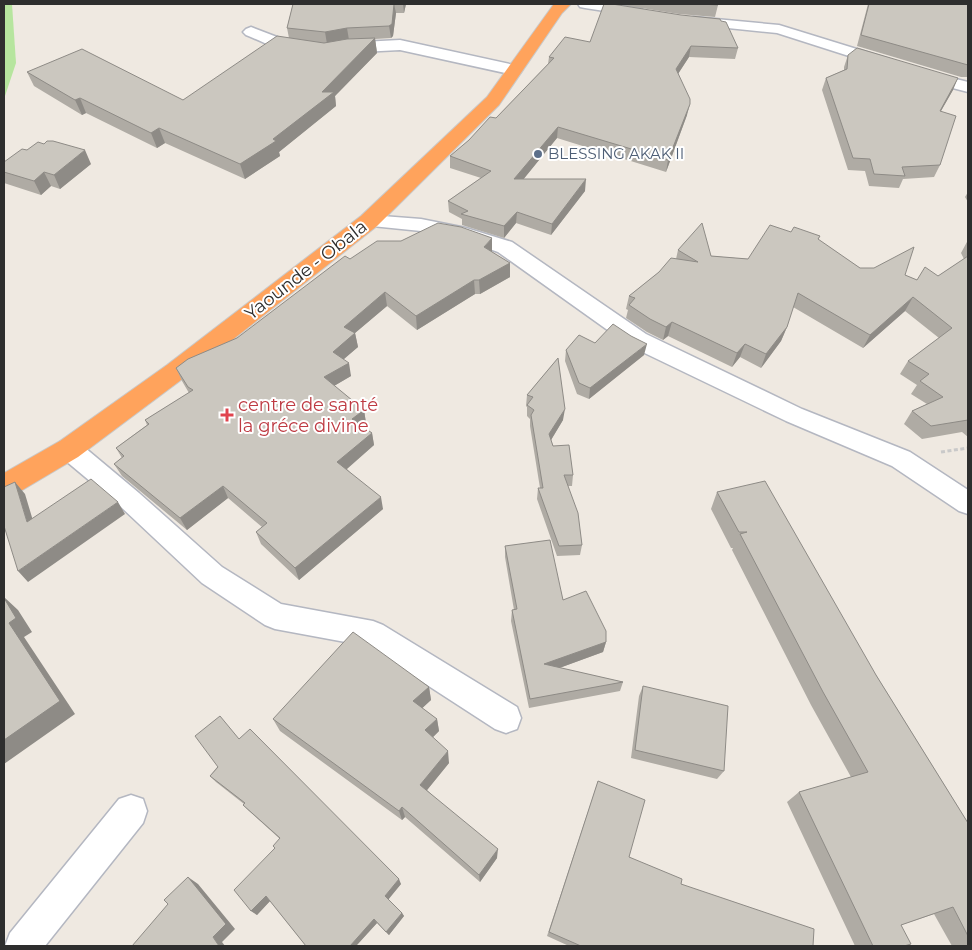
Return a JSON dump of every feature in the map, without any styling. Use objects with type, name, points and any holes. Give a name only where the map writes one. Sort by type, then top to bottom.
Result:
[{"type":"highway","name":"Yaounde - Obala","points":[[4,487],[69,449],[184,365],[369,221],[493,101],[556,10],[563,4]]},
{"type":"street","points":[[585,4],[651,15]]},
{"type":"street","points":[[679,20],[779,29],[895,66]]},
{"type":"street","points":[[251,32],[287,46],[323,50],[400,45],[514,70]]},
{"type":"street","points":[[914,72],[968,87]]},
{"type":"street","points":[[369,221],[421,225],[466,234],[505,247],[638,340],[794,415],[901,459],[968,503]]},
{"type":"street","points":[[69,449],[130,500],[212,575],[275,616],[373,634],[506,718]]},
{"type":"street","points":[[23,946],[131,811]]},
{"type":"green space","points":[[4,4],[12,4],[16,63],[4,99]]},
{"type":"building","points":[[293,4],[394,4],[392,24],[389,26],[347,28],[325,32],[287,28]]},
{"type":"building","points":[[604,4],[720,19],[726,22],[738,48],[691,46],[676,69],[690,99],[690,104],[668,160],[558,127],[514,179],[586,179],[552,224],[517,212],[504,226],[461,214],[468,211],[448,201],[491,171],[450,156],[469,140],[490,117],[496,118],[554,58],[549,57],[565,37],[590,42]]},
{"type":"building","points":[[869,4],[968,4],[968,65],[861,35]]},
{"type":"building","points":[[277,36],[324,43],[347,39],[375,38],[322,92],[334,92],[273,139],[276,141],[240,164],[159,128],[151,133],[80,98],[75,100],[27,72],[82,49],[183,100]]},
{"type":"building","points":[[857,48],[958,78],[940,111],[956,116],[940,165],[902,167],[905,176],[874,174],[870,159],[853,158],[826,78],[847,69],[848,55]]},
{"type":"building","points":[[47,141],[85,150],[54,175],[44,172],[34,181],[4,172],[4,162],[22,149],[27,150],[38,142],[44,144]]},
{"type":"building","points":[[438,223],[461,227],[492,238],[484,247],[510,263],[479,280],[474,280],[416,316],[385,292],[344,327],[355,333],[333,352],[349,363],[324,377],[364,410],[352,419],[372,433],[337,462],[381,497],[295,568],[256,532],[267,523],[223,486],[180,518],[114,464],[124,456],[116,448],[149,424],[145,420],[193,390],[188,387],[176,368],[188,359],[237,338],[345,256],[350,259],[377,241],[401,241]]},
{"type":"building","points":[[702,223],[711,256],[748,259],[770,225],[791,232],[794,227],[820,236],[818,239],[860,268],[874,268],[914,247],[905,275],[917,280],[925,267],[938,276],[968,256],[968,420],[931,426],[912,411],[943,397],[920,381],[929,374],[908,361],[952,328],[913,297],[870,335],[798,293],[787,327],[766,354],[745,344],[737,353],[672,322],[666,327],[629,305],[635,298],[629,296],[659,272],[671,258],[698,262],[678,250]]},
{"type":"building","points":[[613,324],[647,344],[590,388],[579,383],[566,350],[579,335],[595,343]]},
{"type":"building","points":[[558,358],[565,409],[549,434],[553,446],[569,445],[573,475],[564,475],[578,513],[582,545],[559,546],[538,488],[543,488],[531,415],[534,410],[527,405],[533,397],[527,395]]},
{"type":"building","points":[[91,479],[118,502],[18,571],[4,526],[4,487],[15,482],[27,522]]},
{"type":"building","points":[[765,481],[876,675],[968,823],[968,936],[953,907],[901,925],[911,944],[904,946],[873,946],[799,792],[868,772],[823,692],[740,534],[747,532],[739,532],[717,492]]},
{"type":"building","points":[[550,540],[563,600],[586,591],[606,631],[606,642],[544,664],[623,682],[530,699],[512,610],[517,609],[505,546]]},
{"type":"building","points":[[4,598],[16,618],[9,623],[60,701],[4,740]]},
{"type":"building","points":[[353,632],[429,687],[413,701],[437,719],[425,730],[448,751],[420,785],[498,849],[479,875],[402,807],[399,811],[273,719]]},
{"type":"building","points":[[643,686],[728,706],[724,771],[635,750]]},
{"type":"building","points":[[220,716],[239,739],[250,729],[399,879],[385,896],[402,913],[386,932],[374,919],[350,946],[306,946],[266,896],[251,911],[234,890],[275,848],[273,846],[280,838],[243,805],[245,803],[210,776],[218,767],[195,736]]},
{"type":"building","points":[[598,781],[645,800],[629,857],[682,879],[681,884],[814,929],[813,946],[581,946],[549,932]]},
{"type":"building","points":[[188,877],[226,924],[213,937],[219,946],[132,946],[168,904],[164,900]]},
{"type":"place","name":"BLESSING AKAK II","points":[[538,154]]},
{"type":"place","name":"centre de santé la gréce divine","points":[[227,415]]}]
